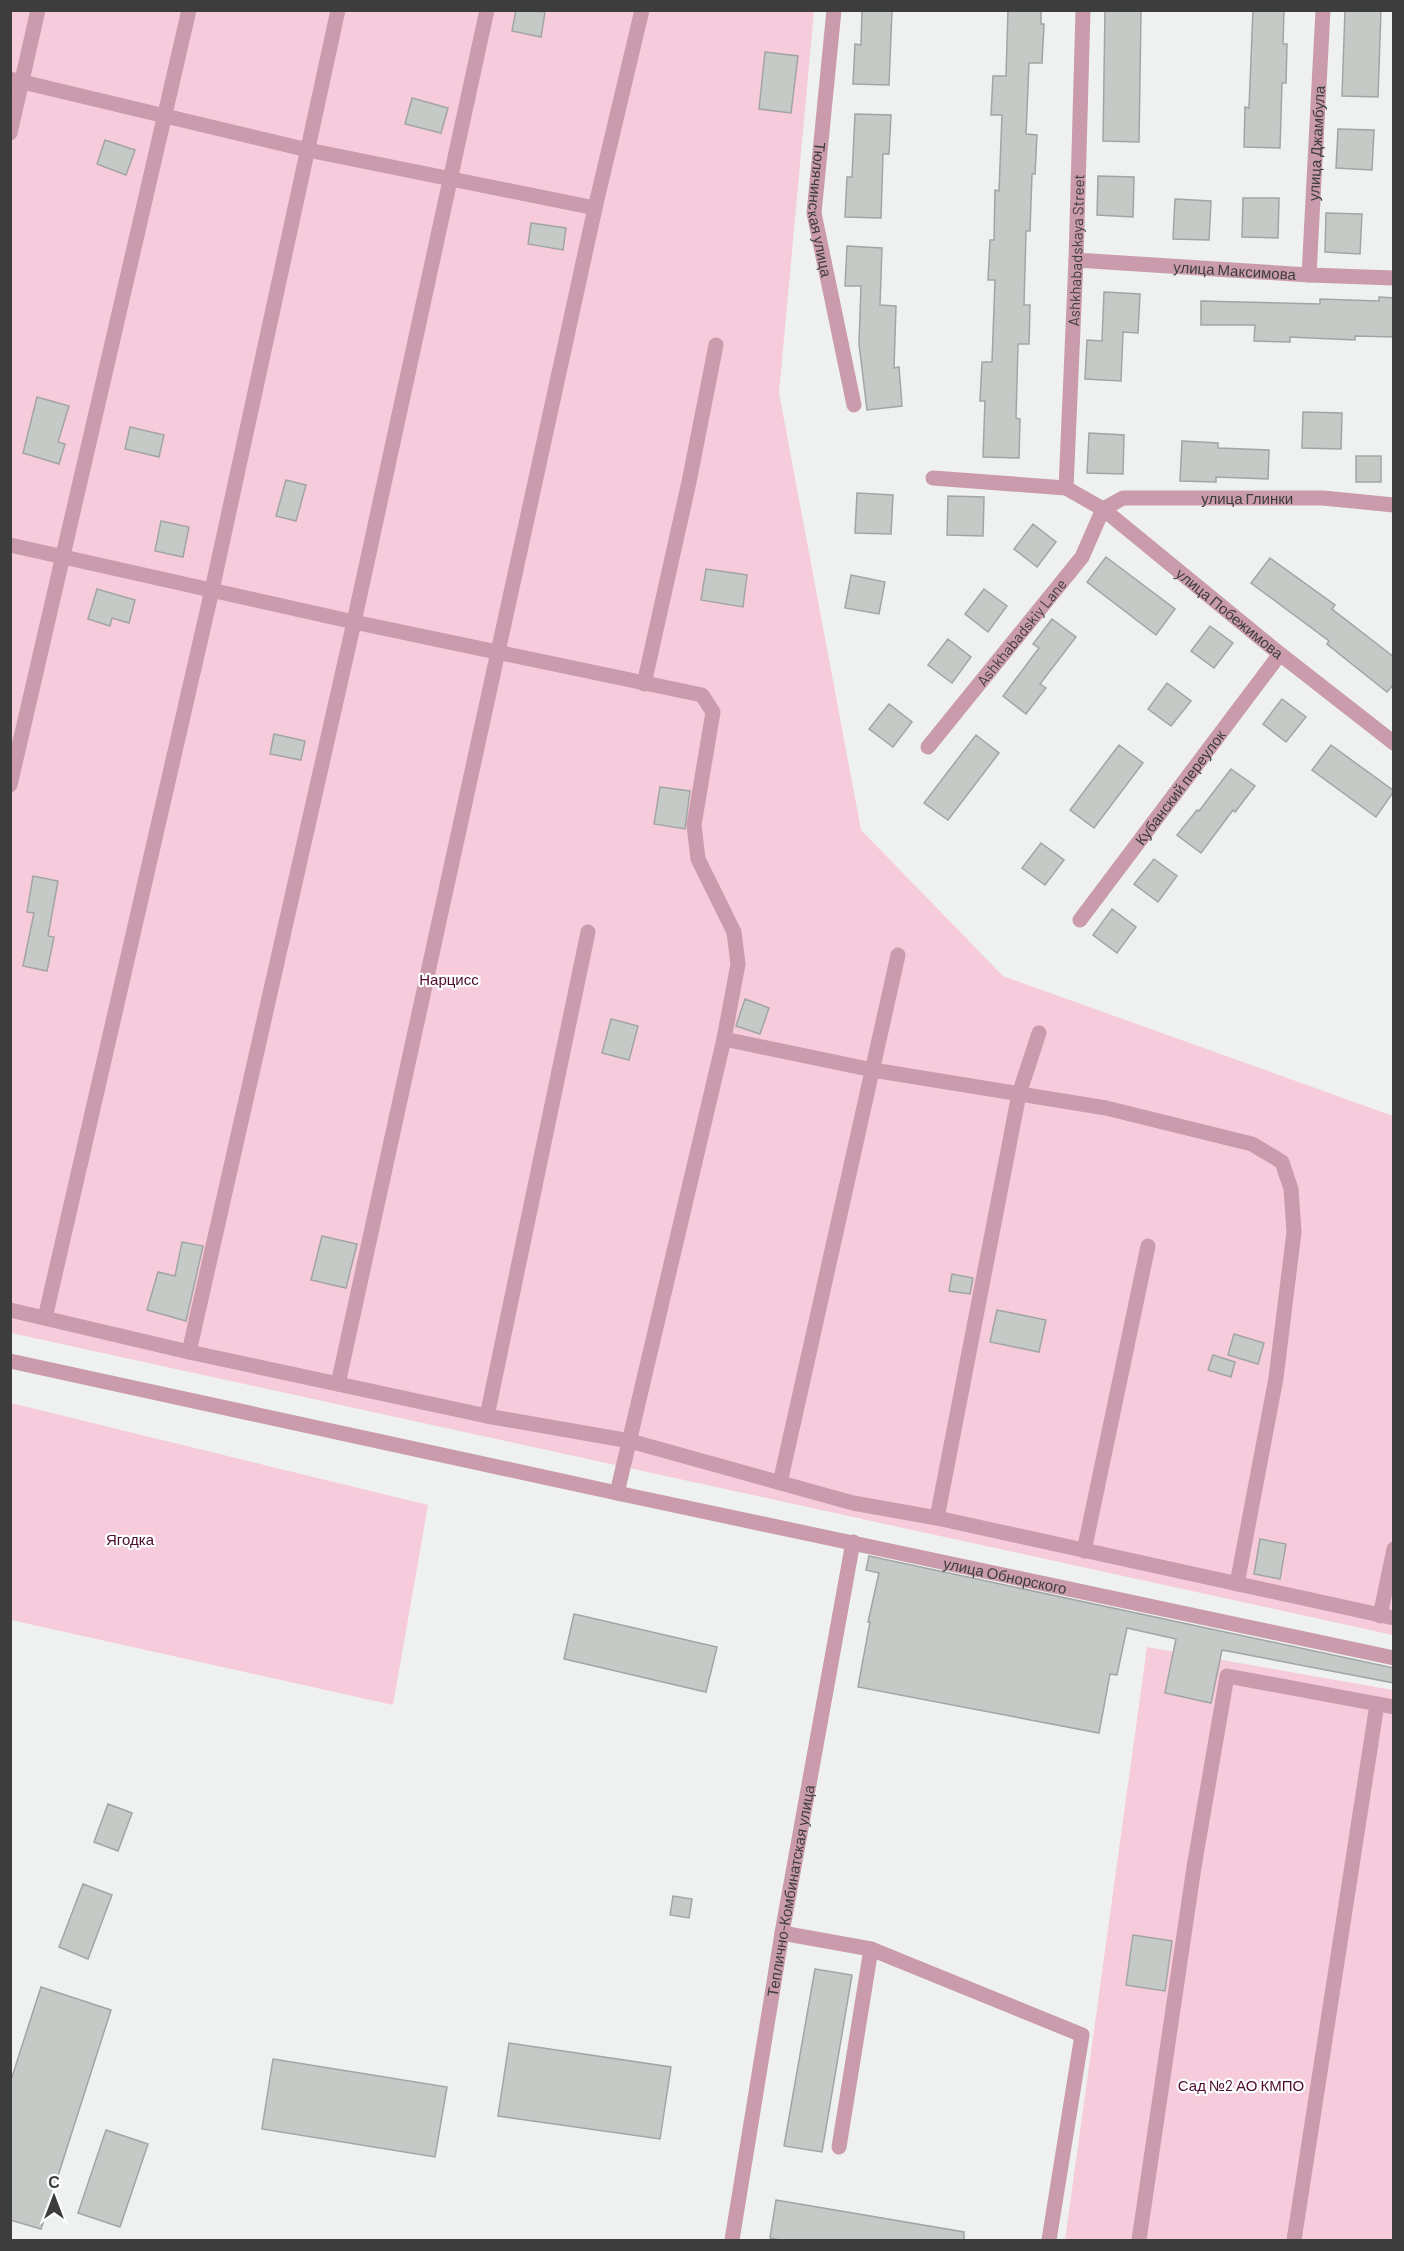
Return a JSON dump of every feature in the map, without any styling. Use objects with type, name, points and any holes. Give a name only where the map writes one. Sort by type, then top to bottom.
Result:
[{"type":"street","points":[[10,133],[16,80],[38,10]]},
{"type":"street","points":[[10,785],[189,10]]},
{"type":"street","points":[[45,1318],[212,590],[338,10]]},
{"type":"street","points":[[189,1352],[354,622],[487,10]]},
{"type":"street","points":[[338,1384],[595,208],[642,10]]},
{"type":"street","name":"Тюлячинская улица","points":[[834,10],[814,213],[854,405]]},
{"type":"street","name":"Ashkhabadskaya Street","points":[[1066,489],[1076,260],[1083,10]]},
{"type":"street","name":"улица Джамбула","points":[[1309,275],[1323,10]]},
{"type":"street","points":[[16,80],[308,150],[595,208]]},
{"type":"street","name":"улица Максимова","points":[[1076,260],[1309,275],[1394,278]]},
{"type":"street","points":[[644,684],[689,482],[716,345]]},
{"type":"street","points":[[933,478],[1066,489]]},
{"type":"street","name":"улица Побежимова","points":[[1066,489],[1103,509],[1280,654],[1394,743]]},
{"type":"street","name":"улица Глинки","points":[[1103,509],[1123,498],[1323,498],[1394,505]]},
{"type":"street","name":"Ashkhabadskiy Lane","points":[[928,747],[1082,557],[1103,509]]},
{"type":"street","points":[[10,545],[354,622],[702,695],[713,712],[694,825],[698,859],[734,932],[738,964],[724,1039],[617,1493]]},
{"type":"street","name":"Кубанский переулок","points":[[1080,920],[1280,654]]},
{"type":"street","points":[[487,1416],[588,932]]},
{"type":"street","points":[[780,1483],[898,955]]},
{"type":"street","points":[[937,1518],[1019,1094],[1039,1033]]},
{"type":"street","points":[[724,1039],[873,1070],[1106,1108],[1252,1144],[1282,1162],[1291,1189],[1294,1232],[1276,1378],[1237,1584]]},
{"type":"street","points":[[1084,1551],[1148,1246]]},
{"type":"street","points":[[10,1310],[189,1352],[487,1416],[630,1441],[853,1503],[937,1518],[1387,1617],[1394,1549]]},
{"type":"street","name":"улица Обнорского","points":[[10,1361],[1394,1658]]},
{"type":"street","name":"Теплично-Комбинатская улица","points":[[732,2241],[782,1933],[853,1542]]},
{"type":"street","points":[[1139,2241],[1194,1867],[1227,1677],[1394,1707]]},
{"type":"street","points":[[1294,2241],[1377,1704]]},
{"type":"street","points":[[782,1933],[871,1949],[1082,2035],[1049,2241]]},
{"type":"street","points":[[839,2147],[871,1949]]},
{"type":"green space","name":"Нарцисс","points":[[11,11],[814,11],[779,393],[861,830],[1003,976],[1393,1116],[1393,1635],[11,1333]]},
{"type":"green space","name":"Ягодка","points":[[11,1403],[428,1505],[393,1705],[11,1620]]},
{"type":"green space","name":"Сад №2 АО КМПО","points":[[1147,1647],[1393,1690],[1393,2240],[1065,2240]]},
{"type":"building","points":[[516,10],[545,12],[541,37],[512,31]]},
{"type":"building","points":[[862,10],[892,10],[889,85],[853,84],[855,44],[861,45]]},
{"type":"building","points":[[1008,10],[1041,10],[1041,24],[1044,24],[1042,63],[1029,63],[1026,134],[1037,135],[1035,174],[1032,174],[1030,231],[1026,231],[1024,305],[1030,305],[1029,344],[1018,344],[1016,418],[1020,419],[1019,458],[983,457],[985,401],[980,401],[982,362],[992,362],[995,280],[988,280],[990,240],[994,240],[995,190],[999,191],[1002,115],[991,115],[993,76],[1006,76]]},
{"type":"building","points":[[1105,10],[1141,10],[1139,142],[1103,141]]},
{"type":"building","points":[[1253,10],[1284,10],[1283,44],[1287,44],[1286,83],[1282,83],[1280,148],[1244,147],[1245,107],[1249,108]]},
{"type":"building","points":[[1345,10],[1381,10],[1378,97],[1342,96]]},
{"type":"building","points":[[765,52],[798,56],[791,113],[759,109]]},
{"type":"building","points":[[412,98],[448,108],[441,133],[405,124]]},
{"type":"building","points":[[855,114],[891,115],[889,154],[883,154],[881,218],[845,217],[847,177],[852,177]]},
{"type":"building","points":[[1338,129],[1374,130],[1372,170],[1336,168]]},
{"type":"building","points":[[105,140],[135,150],[126,175],[97,164]]},
{"type":"building","points":[[1098,176],[1134,177],[1133,217],[1097,215]]},
{"type":"building","points":[[1243,198],[1279,198],[1278,238],[1242,237]]},
{"type":"building","points":[[1175,199],[1211,201],[1209,240],[1173,239]]},
{"type":"building","points":[[1326,213],[1362,214],[1360,254],[1325,252]]},
{"type":"building","points":[[531,223],[566,228],[563,250],[528,244]]},
{"type":"building","points":[[847,246],[882,248],[880,305],[896,306],[894,368],[899,367],[902,406],[867,410],[859,344],[861,286],[845,286]]},
{"type":"building","points":[[1104,292],[1140,294],[1138,333],[1123,332],[1121,381],[1085,379],[1087,340],[1102,341]]},
{"type":"building","points":[[1379,297],[1394,298],[1394,337],[1355,336],[1355,340],[1290,337],[1290,342],[1254,341],[1255,325],[1201,325],[1201,301],[1320,304],[1320,299],[1379,301]]},
{"type":"building","points":[[37,397],[69,406],[58,442],[65,444],[59,464],[23,453]]},
{"type":"building","points":[[1303,412],[1342,413],[1341,449],[1302,448]]},
{"type":"building","points":[[130,427],[164,435],[159,457],[125,449]]},
{"type":"building","points":[[1089,433],[1124,435],[1123,474],[1087,473]]},
{"type":"building","points":[[1182,441],[1218,443],[1218,448],[1269,450],[1268,479],[1216,477],[1216,482],[1180,481]]},
{"type":"building","points":[[1356,456],[1381,456],[1381,482],[1356,482]]},
{"type":"building","points":[[286,480],[306,485],[296,521],[276,516]]},
{"type":"building","points":[[857,493],[893,495],[891,534],[855,533]]},
{"type":"building","points":[[948,496],[984,497],[983,536],[947,535]]},
{"type":"building","points":[[161,521],[189,527],[183,557],[155,551]]},
{"type":"building","points":[[1033,524],[1056,542],[1037,567],[1014,549]]},
{"type":"building","points":[[1106,557],[1175,609],[1156,635],[1087,582]]},
{"type":"building","points":[[1270,558],[1335,605],[1332,609],[1394,657],[1394,684],[1387,692],[1327,644],[1329,641],[1251,583]]},
{"type":"building","points":[[706,569],[747,575],[743,607],[701,600]]},
{"type":"building","points":[[851,575],[885,582],[879,614],[845,608]]},
{"type":"building","points":[[97,589],[135,600],[129,623],[112,618],[110,626],[88,619]]},
{"type":"building","points":[[984,589],[1007,606],[988,632],[965,614]]},
{"type":"building","points":[[1052,619],[1076,637],[1040,684],[1046,688],[1026,714],[1003,696],[1039,648],[1033,644]]},
{"type":"building","points":[[1210,626],[1233,643],[1214,668],[1191,651]]},
{"type":"building","points":[[948,639],[971,657],[952,683],[928,665]]},
{"type":"building","points":[[1167,683],[1191,701],[1171,726],[1148,709]]},
{"type":"building","points":[[1282,699],[1306,717],[1286,742],[1263,724]]},
{"type":"building","points":[[889,704],[912,722],[893,747],[869,729]]},
{"type":"building","points":[[274,734],[305,741],[301,760],[270,754]]},
{"type":"building","points":[[976,735],[999,753],[948,820],[924,803]]},
{"type":"building","points":[[1119,745],[1143,763],[1094,828],[1070,810]]},
{"type":"building","points":[[1331,745],[1394,791],[1376,817],[1312,770]]},
{"type":"building","points":[[1231,769],[1255,786],[1235,812],[1233,810],[1201,853],[1177,835],[1197,810],[1199,811]]},
{"type":"building","points":[[660,787],[690,791],[685,829],[654,824]]},
{"type":"building","points":[[1041,843],[1064,860],[1045,885],[1022,868]]},
{"type":"building","points":[[1154,859],[1177,876],[1158,902],[1134,884]]},
{"type":"building","points":[[33,876],[58,881],[48,936],[54,937],[47,971],[23,966],[34,913],[27,912]]},
{"type":"building","points":[[1112,909],[1136,927],[1117,953],[1093,935]]},
{"type":"building","points":[[745,999],[769,1008],[760,1034],[736,1026]]},
{"type":"building","points":[[611,1019],[638,1026],[629,1060],[602,1053]]},
{"type":"building","points":[[322,1236],[357,1244],[346,1288],[311,1280]]},
{"type":"building","points":[[182,1242],[203,1246],[186,1321],[147,1310],[158,1272],[175,1276]]},
{"type":"building","points":[[952,1274],[973,1278],[970,1294],[949,1291]]},
{"type":"building","points":[[997,1310],[1046,1320],[1039,1352],[990,1342]]},
{"type":"building","points":[[1234,1334],[1264,1343],[1258,1364],[1228,1355]]},
{"type":"building","points":[[1213,1355],[1235,1362],[1231,1377],[1208,1370]]},
{"type":"building","points":[[1260,1539],[1286,1544],[1280,1579],[1254,1574]]},
{"type":"building","points":[[869,1556],[1394,1668],[1394,1683],[1222,1650],[1211,1703],[1165,1693],[1176,1639],[1127,1628],[1117,1675],[1110,1674],[1099,1733],[858,1687],[870,1622],[868,1622],[879,1573],[866,1570]]},
{"type":"building","points":[[574,1614],[717,1647],[706,1692],[564,1659]]},
{"type":"building","points":[[108,1804],[132,1813],[118,1851],[94,1842]]},
{"type":"building","points":[[83,1884],[112,1895],[88,1959],[59,1947]]},
{"type":"building","points":[[673,1896],[692,1899],[689,1918],[670,1915]]},
{"type":"building","points":[[1133,1935],[1172,1941],[1165,1991],[1126,1985]]},
{"type":"building","points":[[815,1969],[852,1975],[822,2152],[784,2146]]},
{"type":"building","points":[[41,1987],[111,2010],[41,2229],[10,2220],[10,2083]]},
{"type":"building","points":[[509,2043],[671,2067],[660,2139],[498,2116]]},
{"type":"building","points":[[273,2059],[447,2087],[435,2157],[262,2129]]},
{"type":"building","points":[[106,2130],[148,2144],[120,2227],[78,2213]]},
{"type":"building","points":[[776,2200],[964,2232],[964,2241],[786,2241],[770,2238]]}]
